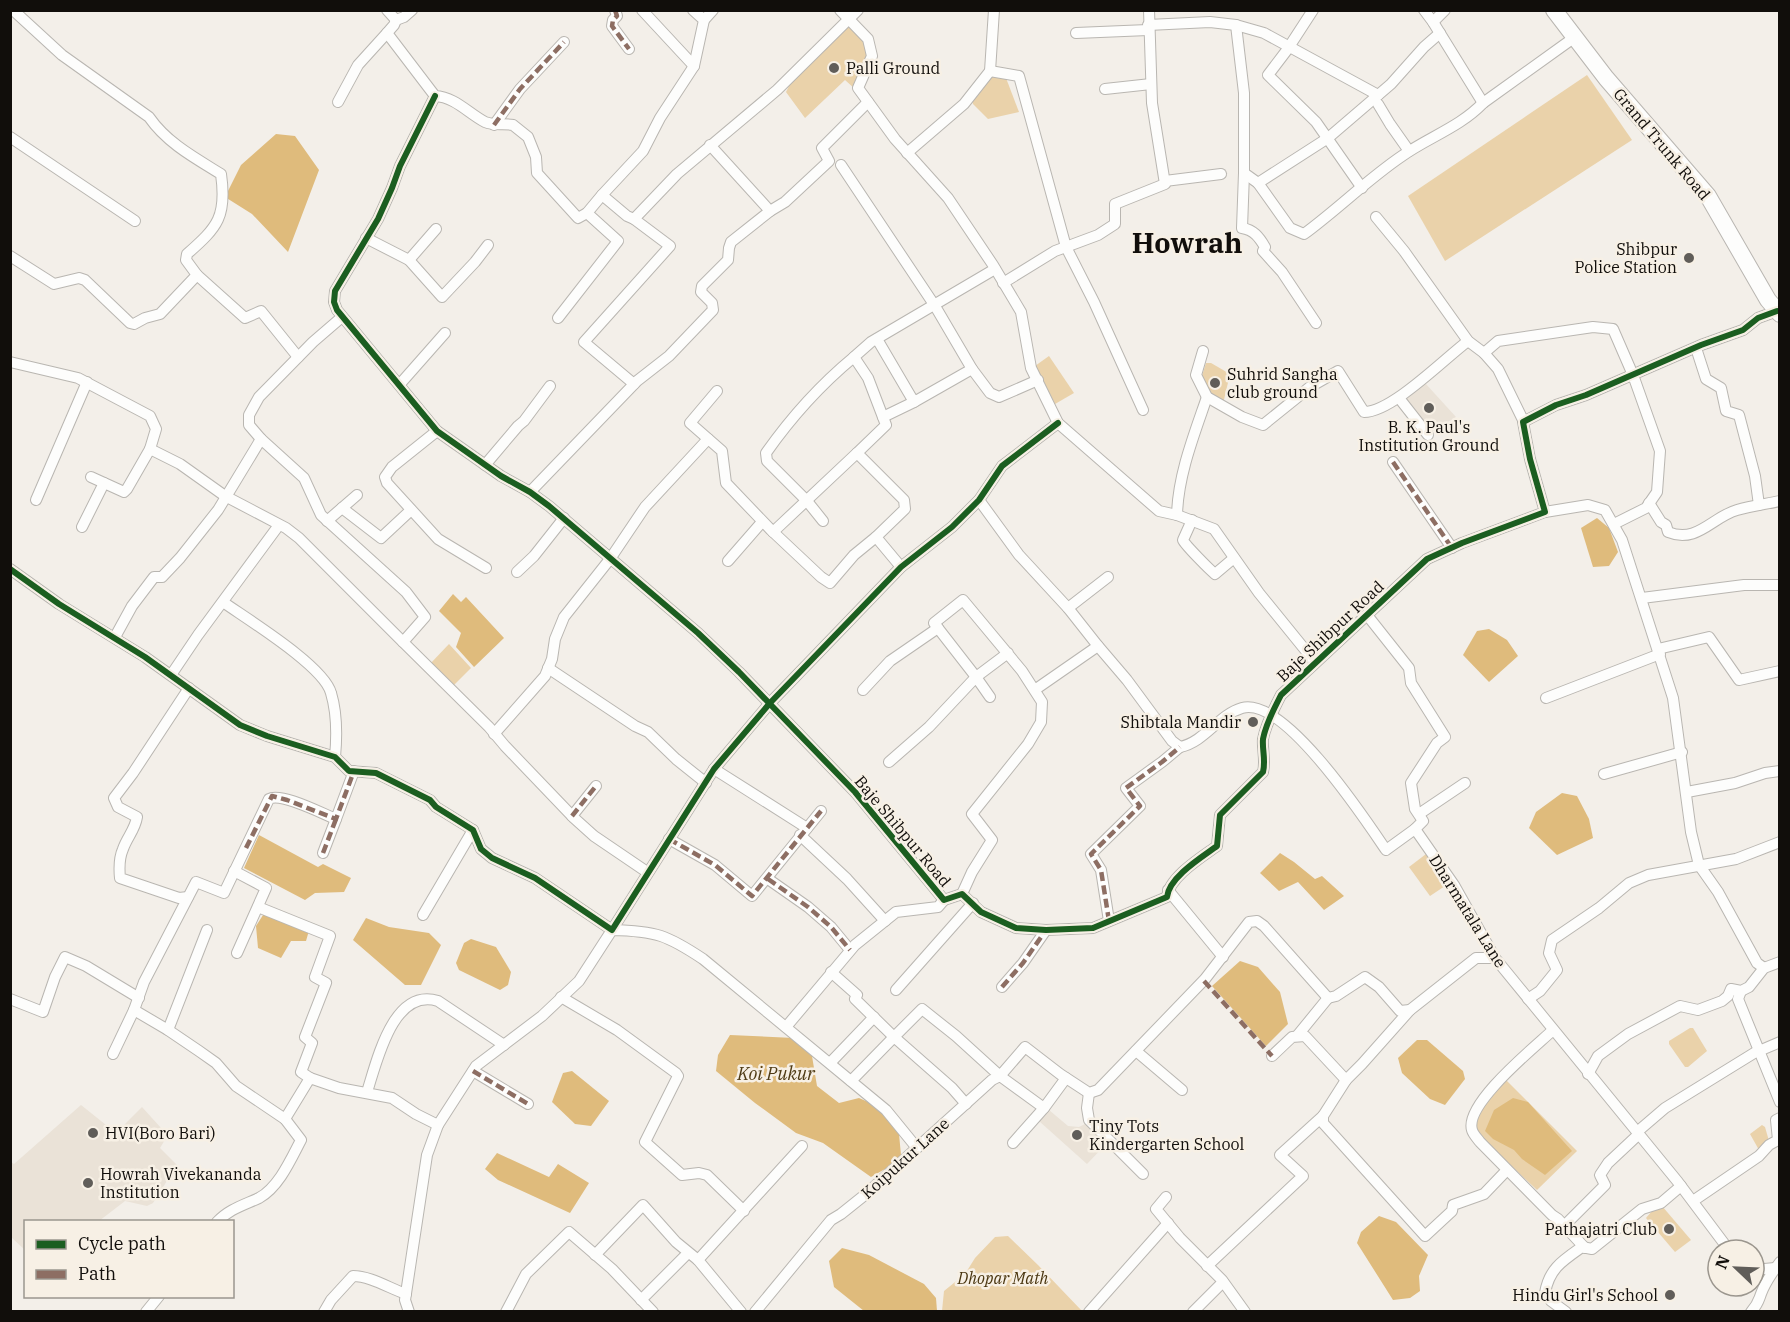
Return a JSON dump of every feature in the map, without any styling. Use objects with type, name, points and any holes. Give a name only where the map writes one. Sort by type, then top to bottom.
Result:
[{"type":"main road","name":"Grand Trunk Road","points":[[1557,12],[1606,78],[1708,196],[1776,306]]},
{"type":"street","points":[[387,10],[396,20]]},
{"type":"street","points":[[338,102],[358,64],[396,20],[412,10]]},
{"type":"street","points":[[615,10],[617,16],[612,26],[629,49]]},
{"type":"street","points":[[642,10],[694,66]]},
{"type":"street","points":[[693,10],[704,20]]},
{"type":"street","points":[[435,96],[441,96],[462,105],[483,121],[494,125],[513,125],[528,137],[536,157],[537,173],[578,218],[587,213],[643,151],[660,118],[694,66],[704,20],[713,10]]},
{"type":"street","points":[[840,10],[868,39],[872,56],[858,88],[907,153],[948,198],[1021,312],[1031,368],[1058,423],[1160,511],[1214,529],[1259,593],[1315,662]]},
{"type":"street","points":[[634,219],[677,174],[777,90],[858,10]]},
{"type":"street","points":[[907,153],[964,104],[990,71],[994,10]]},
{"type":"street","points":[[1003,283],[1055,251],[1098,235],[1116,224],[1114,204],[1165,184],[1152,103],[1149,10]]},
{"type":"street","points":[[1313,10],[1268,75],[1306,110],[1362,188]]},
{"type":"street","points":[[1424,10],[1483,103]]},
{"type":"street","points":[[1433,22],[1445,10]]},
{"type":"street","points":[[12,11],[62,55],[149,117],[156,128],[186,153],[221,174],[224,194],[220,215],[207,236],[187,254],[186,260],[197,275],[245,318],[261,311],[298,357]]},
{"type":"street","points":[[1076,33],[1210,22],[1236,25],[1264,33],[1378,100],[1390,124],[1410,151]]},
{"type":"street","points":[[1236,25],[1244,93],[1242,228],[1253,231],[1259,237],[1265,247],[1263,251],[1282,272],[1316,323]]},
{"type":"street","points":[[387,33],[435,96]]},
{"type":"street","points":[[1258,183],[1328,138],[1378,100],[1424,47],[1440,33]]},
{"type":"street","points":[[1244,173],[1258,183],[1290,228],[1304,234],[1423,141],[1449,130],[1575,37]]},
{"type":"street","points":[[494,125],[520,89],[564,42]]},
{"type":"street","points":[[990,71],[1019,76],[1066,247],[1094,302],[1143,410]]},
{"type":"street","points":[[1105,89],[1151,84]]},
{"type":"street","points":[[404,642],[425,617],[406,592],[321,515],[304,478],[249,425],[249,415],[259,397],[342,317],[334,302],[335,291],[383,208],[400,166],[435,96]]},
{"type":"street","points":[[530,492],[634,384],[669,356],[713,310],[712,303],[701,292],[702,286],[728,260],[731,242],[785,202],[829,161],[822,148],[868,102]]},
{"type":"street","points":[[10,137],[135,221]]},
{"type":"street","points":[[710,145],[770,211]]},
{"type":"street","points":[[841,165],[935,306],[972,369],[990,393],[999,397],[1038,380]]},
{"type":"street","points":[[1165,181],[1221,174]]},
{"type":"street","points":[[602,195],[670,246],[584,342],[634,384]]},
{"type":"street","points":[[558,318],[618,241],[587,213]]},
{"type":"street","points":[[1376,217],[1404,251],[1468,341],[1484,353],[1498,369],[1524,422],[1530,459],[1545,512]]},
{"type":"street","points":[[409,260],[436,229]]},
{"type":"street","points":[[366,238],[409,260],[442,297],[488,245]]},
{"type":"street","points":[[10,256],[54,284],[79,278],[84,280],[132,324],[160,314],[197,275]]},
{"type":"street","points":[[823,521],[807,501],[767,461],[766,453],[777,436],[820,385],[877,339],[995,269]]},
{"type":"street","points":[[1524,422],[1556,405],[1586,395],[1743,330],[1776,306]]},
{"type":"street","name":"Baje Shibpur Road","points":[[342,317],[437,431],[485,465],[530,492],[698,633],[770,703],[855,792],[944,900],[962,894],[981,912],[1016,928],[1046,930],[1093,928],[1167,897],[1168,890],[1188,867],[1218,846],[1220,815],[1263,772],[1265,762],[1263,741],[1271,714],[1281,695],[1427,559],[1545,512],[1588,505],[1605,510],[1614,524]]},
{"type":"street","points":[[1484,353],[1498,341],[1593,327],[1613,329],[1633,375],[1660,451],[1657,492],[1650,503],[1634,515],[1614,524],[1622,540],[1642,598],[1673,698],[1691,832],[1699,865],[1718,892],[1757,963],[1764,968]]},
{"type":"street","points":[[400,384],[445,333]]},
{"type":"street","points":[[877,339],[914,402]]},
{"type":"street","points":[[1203,351],[1196,375],[1207,397],[1242,417],[1263,425],[1310,387],[1338,371],[1364,412],[1370,412],[1398,398],[1468,341]]},
{"type":"street","points":[[1696,348],[1706,379],[1721,388],[1726,411],[1738,415],[1755,476],[1759,505]]},
{"type":"street","points":[[773,532],[886,425],[868,378],[854,357]]},
{"type":"street","points":[[10,362],[63,373],[87,382],[150,416],[156,429],[150,448],[127,489],[120,491],[91,477]]},
{"type":"street","points":[[883,417],[972,369]]},
{"type":"street","points":[[36,500],[87,382]]},
{"type":"street","points":[[485,465],[524,422],[550,386]]},
{"type":"street","points":[[717,391],[690,423],[722,451],[726,483],[762,522],[830,583],[854,555],[904,509],[904,500],[856,453]]},
{"type":"street","points":[[1177,515],[1177,499],[1183,473],[1207,397]]},
{"type":"street","points":[[1398,398],[1428,435]]},
{"type":"street","points":[[408,1311],[405,1300],[427,1155],[438,1125],[476,1066],[542,1016],[579,981],[714,769],[770,703],[901,567],[952,527],[979,500],[1002,466],[1058,423]]},
{"type":"street","points":[[437,431],[392,467],[385,477],[387,483],[438,539],[486,568]]},
{"type":"street","points":[[115,637],[132,606],[154,577],[162,577],[218,510],[261,438]]},
{"type":"street","points":[[494,734],[544,676],[552,659],[555,639],[564,617],[610,559],[645,507],[708,439]]},
{"type":"street","points":[[150,448],[180,464],[225,496],[286,528],[299,538],[404,642],[572,816],[594,836],[647,872]]},
{"type":"street","points":[[1393,462],[1452,548]]},
{"type":"street","points":[[82,527],[104,483]]},
{"type":"street","points":[[327,521],[357,495]]},
{"type":"street","points":[[979,500],[1019,555],[1068,608],[1127,680],[1172,741],[1180,747]]},
{"type":"street","points":[[1650,503],[1661,522],[1666,525],[1668,532],[1680,537],[1703,530],[1725,514],[1738,509],[1779,501]]},
{"type":"street","points":[[342,508],[381,538],[411,510]]},
{"type":"street","points":[[517,572],[534,556],[564,519]]},
{"type":"street","points":[[1192,520],[1183,540],[1184,544],[1210,571],[1215,574],[1234,558]]},
{"type":"street","points":[[729,561],[762,522]]},
{"type":"street","points":[[171,675],[279,525]]},
{"type":"street","points":[[876,537],[901,567]]},
{"type":"street","points":[[10,569],[59,604],[115,637],[240,725],[267,736],[335,757],[349,771],[376,773],[430,801],[473,830],[481,849],[492,858],[535,878],[612,930],[643,931],[674,940],[703,959],[886,1110],[918,1148]]},
{"type":"street","points":[[1068,608],[1108,577]]},
{"type":"street","points":[[1642,598],[1744,585],[1779,585]]},
{"type":"street","points":[[962,894],[972,872],[992,840],[972,814],[1028,744],[1041,722],[1042,702],[1036,689],[963,600],[934,622],[990,697]]},
{"type":"street","points":[[223,602],[316,670],[331,691],[337,736],[335,757]]},
{"type":"street","points":[[1109,921],[1101,870],[1091,854],[1140,806],[1126,788],[1180,747],[1192,745],[1229,715],[1244,708],[1271,714],[1321,761],[1358,808],[1386,850],[1423,821],[1415,809],[1411,783],[1437,743],[1445,737],[1410,684],[1409,668],[1367,615]]},
{"type":"street","points":[[863,690],[890,662],[939,628]]},
{"type":"street","points":[[1546,698],[1659,651],[1709,637],[1739,680],[1779,671]]},
{"type":"street","points":[[1036,689],[1098,646]]},
{"type":"street","points":[[889,762],[929,727],[976,677],[1008,653]]},
{"type":"street","points":[[548,668],[635,726],[648,732],[706,783]]},
{"type":"street","points":[[188,897],[179,898],[120,878],[119,865],[123,848],[136,826],[137,817],[118,807],[114,798],[189,688]]},
{"type":"street","points":[[1604,774],[1682,752]]},
{"type":"street","points":[[714,769],[803,832],[885,921]]},
{"type":"street","points":[[323,854],[354,771]]},
{"type":"street","points":[[1687,792],[1727,785],[1779,771]]},
{"type":"street","points":[[1419,814],[1465,783]]},
{"type":"street","points":[[572,816],[596,786]]},
{"type":"street","points":[[113,1054],[156,958],[196,882],[224,893],[272,796],[336,819]]},
{"type":"street","points":[[669,839],[715,865],[752,896],[821,811]]},
{"type":"street","name":"Dharmatala Lane","points":[[1415,829],[1454,885],[1495,958],[1681,1186],[1720,1238]]},
{"type":"street","points":[[423,915],[473,830]]},
{"type":"street","points":[[1528,999],[1540,991],[1557,970],[1549,953],[1552,940],[1599,908],[1629,883],[1648,875],[1736,859],[1779,842]]},
{"type":"street","points":[[234,871],[266,888],[237,953]]},
{"type":"street","points":[[768,879],[808,907],[831,927],[850,950]]},
{"type":"street","points":[[1168,890],[1223,957]]},
{"type":"street","points":[[786,1027],[850,950],[896,912],[938,907],[944,900]]},
{"type":"street","points":[[896,990],[972,903]]},
{"type":"street","points":[[258,907],[330,936],[315,976],[326,983],[305,1037],[312,1043],[301,1072],[310,1078],[339,1088],[392,1098],[438,1125]]},
{"type":"street","points":[[1089,1093],[1098,1090],[1205,980],[1249,922],[1257,921],[1264,926],[1328,998]]},
{"type":"street","points":[[168,1030],[207,930]]},
{"type":"street","points":[[1002,987],[1023,963],[1046,930]]},
{"type":"street","points":[[10,999],[43,1012],[55,977],[65,957],[86,966],[139,998]]},
{"type":"street","points":[[1207,1266],[1303,1176],[1281,1155],[1323,1116],[1346,1080],[1410,1010],[1476,958],[1495,958]]},
{"type":"street","points":[[1580,1064],[1598,1056],[1628,1034],[1680,1006],[1698,1010],[1722,1001],[1731,989],[1741,991],[1749,987],[1764,968],[1779,962]]},
{"type":"street","points":[[831,972],[857,995],[855,999],[952,1088],[966,1104]]},
{"type":"street","points":[[1297,1036],[1328,998],[1336,996],[1365,977],[1379,987],[1400,1011],[1410,1010]]},
{"type":"street","points":[[1741,991],[1738,999],[1779,1102]]},
{"type":"street","points":[[561,997],[617,1030],[676,1073],[678,1076],[645,1142],[682,1175],[699,1173],[707,1175],[744,1211]]},
{"type":"street","points":[[366,1092],[392,1024],[402,1011],[415,1001],[429,998],[438,1001],[504,1045]]},
{"type":"street","points":[[851,1081],[922,1009],[1000,1076],[1044,1108]]},
{"type":"street","points":[[134,1010],[168,1030],[216,1064],[236,1086],[285,1119],[301,1140],[276,1182],[261,1196],[233,1209],[218,1220]]},
{"type":"street","points":[[830,1063],[874,1017]]},
{"type":"street","points":[[1553,1030],[1502,1077],[1478,1104],[1472,1121],[1472,1129],[1479,1142],[1565,1225],[1585,1248]]},
{"type":"street","points":[[1272,1056],[1292,1037],[1305,1036],[1346,1080]]},
{"type":"street","points":[[1565,1225],[1605,1185],[1600,1175],[1608,1163],[1665,1108],[1712,1078],[1779,1042]]},
{"type":"street","name":"Koipukur Lane","points":[[755,1311],[831,1220],[866,1194],[1000,1076],[1023,1048],[1027,1048],[1066,1078]]},
{"type":"street","points":[[1136,1051],[1182,1090]]},
{"type":"street","points":[[1588,1074],[1598,1056]]},
{"type":"street","points":[[473,1071],[528,1104]]},
{"type":"street","points":[[285,1119],[310,1078]]},
{"type":"street","points":[[1013,1143],[1044,1108],[1066,1078],[1089,1093]]},
{"type":"street","points":[[1089,1093],[1087,1108],[1089,1120],[1143,1174]]},
{"type":"street","points":[[1323,1116],[1323,1123],[1425,1236],[1452,1211],[1453,1205],[1461,1200],[1484,1194],[1508,1170]]},
{"type":"street","points":[[1693,1202],[1778,1140],[1776,1120],[1779,1118]]},
{"type":"street","points":[[698,1260],[802,1146]]},
{"type":"street","points":[[1566,1311],[1551,1301],[1545,1293],[1547,1280],[1554,1269],[1582,1247],[1592,1249],[1642,1209],[1661,1203],[1681,1186]]},
{"type":"street","points":[[1166,1197],[1156,1209],[1223,1282],[1245,1311]]},
{"type":"street","points":[[595,1255],[643,1205],[698,1260],[741,1311]]},
{"type":"street","points":[[1091,1311],[1168,1223]]},
{"type":"street","points":[[506,1311],[526,1274],[569,1232],[653,1311]]},
{"type":"street","points":[[641,1300],[688,1252]]},
{"type":"street","points":[[1766,1278],[1777,1265]]},
{"type":"street","points":[[324,1311],[353,1276],[363,1276],[406,1294]]},
{"type":"street","points":[[1193,1311],[1223,1282]]},
{"type":"street","points":[[146,1311],[157,1298]]},
{"type":"shaded area","name":"B. K. Paul's Institution Ground","points":[[1425,383],[1456,417],[1430,433],[1402,399]]},
{"type":"shaded area","name":"Howrah Vivekananda Institution","points":[[81,1105],[116,1133],[142,1107],[161,1128],[169,1133],[160,1148],[177,1165],[153,1203],[147,1206],[125,1201],[100,1220],[24,1220],[24,1249],[11,1237],[11,1162],[14,1164]]},
{"type":"shaded area","name":"Tiny Tots Kindergarten School","points":[[1049,1110],[1068,1126],[1079,1127],[1087,1123],[1107,1143],[1087,1164],[1039,1121]]},
{"type":"green space","name":"Palli Ground","points":[[850,23],[864,40],[867,54],[855,89],[845,80],[805,118],[786,92],[792,80]]},
{"type":"green space","points":[[992,74],[1006,78],[1019,112],[988,119],[973,104],[972,100]]},
{"type":"green space","points":[[1587,75],[1632,140],[1445,261],[1408,196]]},
{"type":"green space","points":[[1049,356],[1074,393],[1055,404],[1035,366]]},
{"type":"green space","name":"Suhrid Sangha club ground","points":[[1206,363],[1211,363],[1230,374],[1223,404],[1210,395],[1201,379]]},
{"type":"green space","points":[[449,644],[471,668],[452,687],[430,664]]},
{"type":"green space","points":[[1430,851],[1448,884],[1430,896],[1409,867]]},
{"type":"green space","points":[[1693,1028],[1707,1051],[1685,1067],[1669,1041]]},
{"type":"green space","points":[[1505,1079],[1577,1151],[1537,1190],[1486,1142],[1475,1127],[1482,1105]]},
{"type":"green space","points":[[1762,1125],[1765,1127],[1769,1141],[1759,1150],[1750,1134]]},
{"type":"green space","name":"Pathajatri Club","points":[[1662,1206],[1691,1240],[1675,1252],[1646,1218],[1652,1211]]},
{"type":"green space","name":"Dhopar Math","points":[[1008,1236],[1082,1311],[942,1311],[944,1291],[965,1274],[975,1258],[995,1237]]},
{"type":"water","points":[[276,134],[295,136],[319,170],[288,252],[252,214],[225,197],[241,165]]},
{"type":"water","points":[[1597,518],[1609,528],[1618,552],[1609,566],[1593,567],[1581,528]]},
{"type":"water","points":[[453,594],[461,602],[466,597],[504,638],[474,667],[456,647],[461,633],[439,611]]},
{"type":"water","points":[[1489,629],[1507,640],[1518,656],[1489,682],[1463,655],[1477,631]]},
{"type":"water","points":[[1562,793],[1577,796],[1589,819],[1593,838],[1557,855],[1529,828],[1536,812]]},
{"type":"water","points":[[259,835],[318,867],[323,864],[351,878],[344,892],[315,893],[305,900],[244,868]]},
{"type":"water","points":[[1280,853],[1315,879],[1322,876],[1344,896],[1324,910],[1298,882],[1279,891],[1260,873]]},
{"type":"water","points":[[265,912],[310,927],[306,941],[291,941],[281,958],[258,948],[256,926]]},
{"type":"water","points":[[366,918],[389,927],[429,933],[441,945],[421,985],[405,985],[353,940]]},
{"type":"water","points":[[471,939],[496,947],[511,972],[508,985],[500,990],[459,970],[456,963],[464,943]]},
{"type":"water","points":[[1240,961],[1258,967],[1280,992],[1288,1024],[1266,1046],[1212,986]]},
{"type":"water","name":"Koi Pukur","points":[[730,1035],[794,1038],[812,1056],[817,1086],[839,1103],[859,1098],[875,1105],[899,1134],[901,1155],[885,1169],[871,1177],[823,1143],[796,1133],[716,1071],[718,1055]]},
{"type":"water","points":[[1417,1040],[1427,1040],[1463,1071],[1465,1079],[1445,1105],[1430,1099],[1402,1073],[1398,1058]]},
{"type":"water","points":[[572,1071],[609,1101],[591,1126],[575,1124],[552,1102],[563,1073]]},
{"type":"water","points":[[1513,1098],[1528,1102],[1572,1151],[1545,1175],[1522,1159],[1514,1150],[1493,1139],[1485,1131],[1494,1110]]},
{"type":"water","points":[[497,1153],[549,1177],[558,1164],[589,1183],[570,1213],[498,1180],[485,1169]]},
{"type":"water","points":[[1379,1216],[1396,1222],[1428,1255],[1419,1276],[1420,1291],[1410,1298],[1393,1300],[1357,1243],[1361,1232]]},
{"type":"water","points":[[842,1248],[869,1255],[924,1284],[936,1298],[937,1311],[864,1311],[834,1287],[829,1261]]},
{"type":"marked path","points":[[615,10],[617,16],[612,26],[629,49]]},
{"type":"marked path","points":[[494,125],[520,89],[564,42]]},
{"type":"marked path","points":[[1393,462],[1452,548]]},
{"type":"marked path","points":[[1109,921],[1101,870],[1091,854],[1140,806],[1126,788],[1180,747]]},
{"type":"marked path","points":[[246,848],[272,796],[336,819],[354,771]]},
{"type":"marked path","points":[[572,816],[596,786]]},
{"type":"marked path","points":[[669,839],[715,865],[752,896],[821,811]]},
{"type":"marked path","points":[[323,853],[336,819]]},
{"type":"marked path","points":[[768,879],[808,907],[831,927],[850,950]]},
{"type":"marked path","points":[[1002,987],[1023,963],[1046,930]]},
{"type":"marked path","points":[[1204,981],[1272,1056]]},
{"type":"marked path","points":[[473,1071],[528,1104]]},
{"type":"cycle path","points":[[435,96],[400,166],[378,219],[335,291],[334,302],[337,310],[437,431],[549,506],[698,633],[739,672],[855,792],[944,900],[962,894],[981,912],[1016,928],[1046,930],[1093,928],[1167,897],[1169,890],[1180,875],[1217,846],[1220,815],[1263,772],[1264,733],[1281,695],[1427,559],[1462,543],[1545,512],[1530,459],[1523,422],[1556,405],[1586,395],[1701,345],[1743,330],[1758,318],[1777,311]]},
{"type":"cycle path","points":[[10,569],[59,604],[145,657],[240,725],[267,736],[335,757],[349,771],[376,773],[430,800],[436,807],[473,830],[481,849],[492,858],[535,878],[612,930],[714,769],[770,703],[901,567],[952,527],[979,500],[1002,466],[1058,423]]},
{"type":"place","name":"Palli Ground","points":[[834,68]]},
{"type":"place","name":"Shibpur Police Station","points":[[1689,258]]},
{"type":"place","name":"Suhrid Sangha club ground","points":[[1215,383]]},
{"type":"place","name":"B. K. Paul's Institution Ground","points":[[1429,408]]},
{"type":"place","name":"Shibtala Mandir","points":[[1253,722]]},
{"type":"place","name":"HVI(Boro Bari)","points":[[93,1133]]},
{"type":"place","name":"Tiny Tots Kindergarten School","points":[[1077,1135]]},
{"type":"place","name":"Howrah Vivekananda Institution","points":[[88,1183]]},
{"type":"place","name":"Pathajatri Club","points":[[1669,1229]]},
{"type":"place","name":"Hindu Girl's School","points":[[1670,1295]]},
{"type":"district","name":"Howrah","points":[[1187,243]]}]
